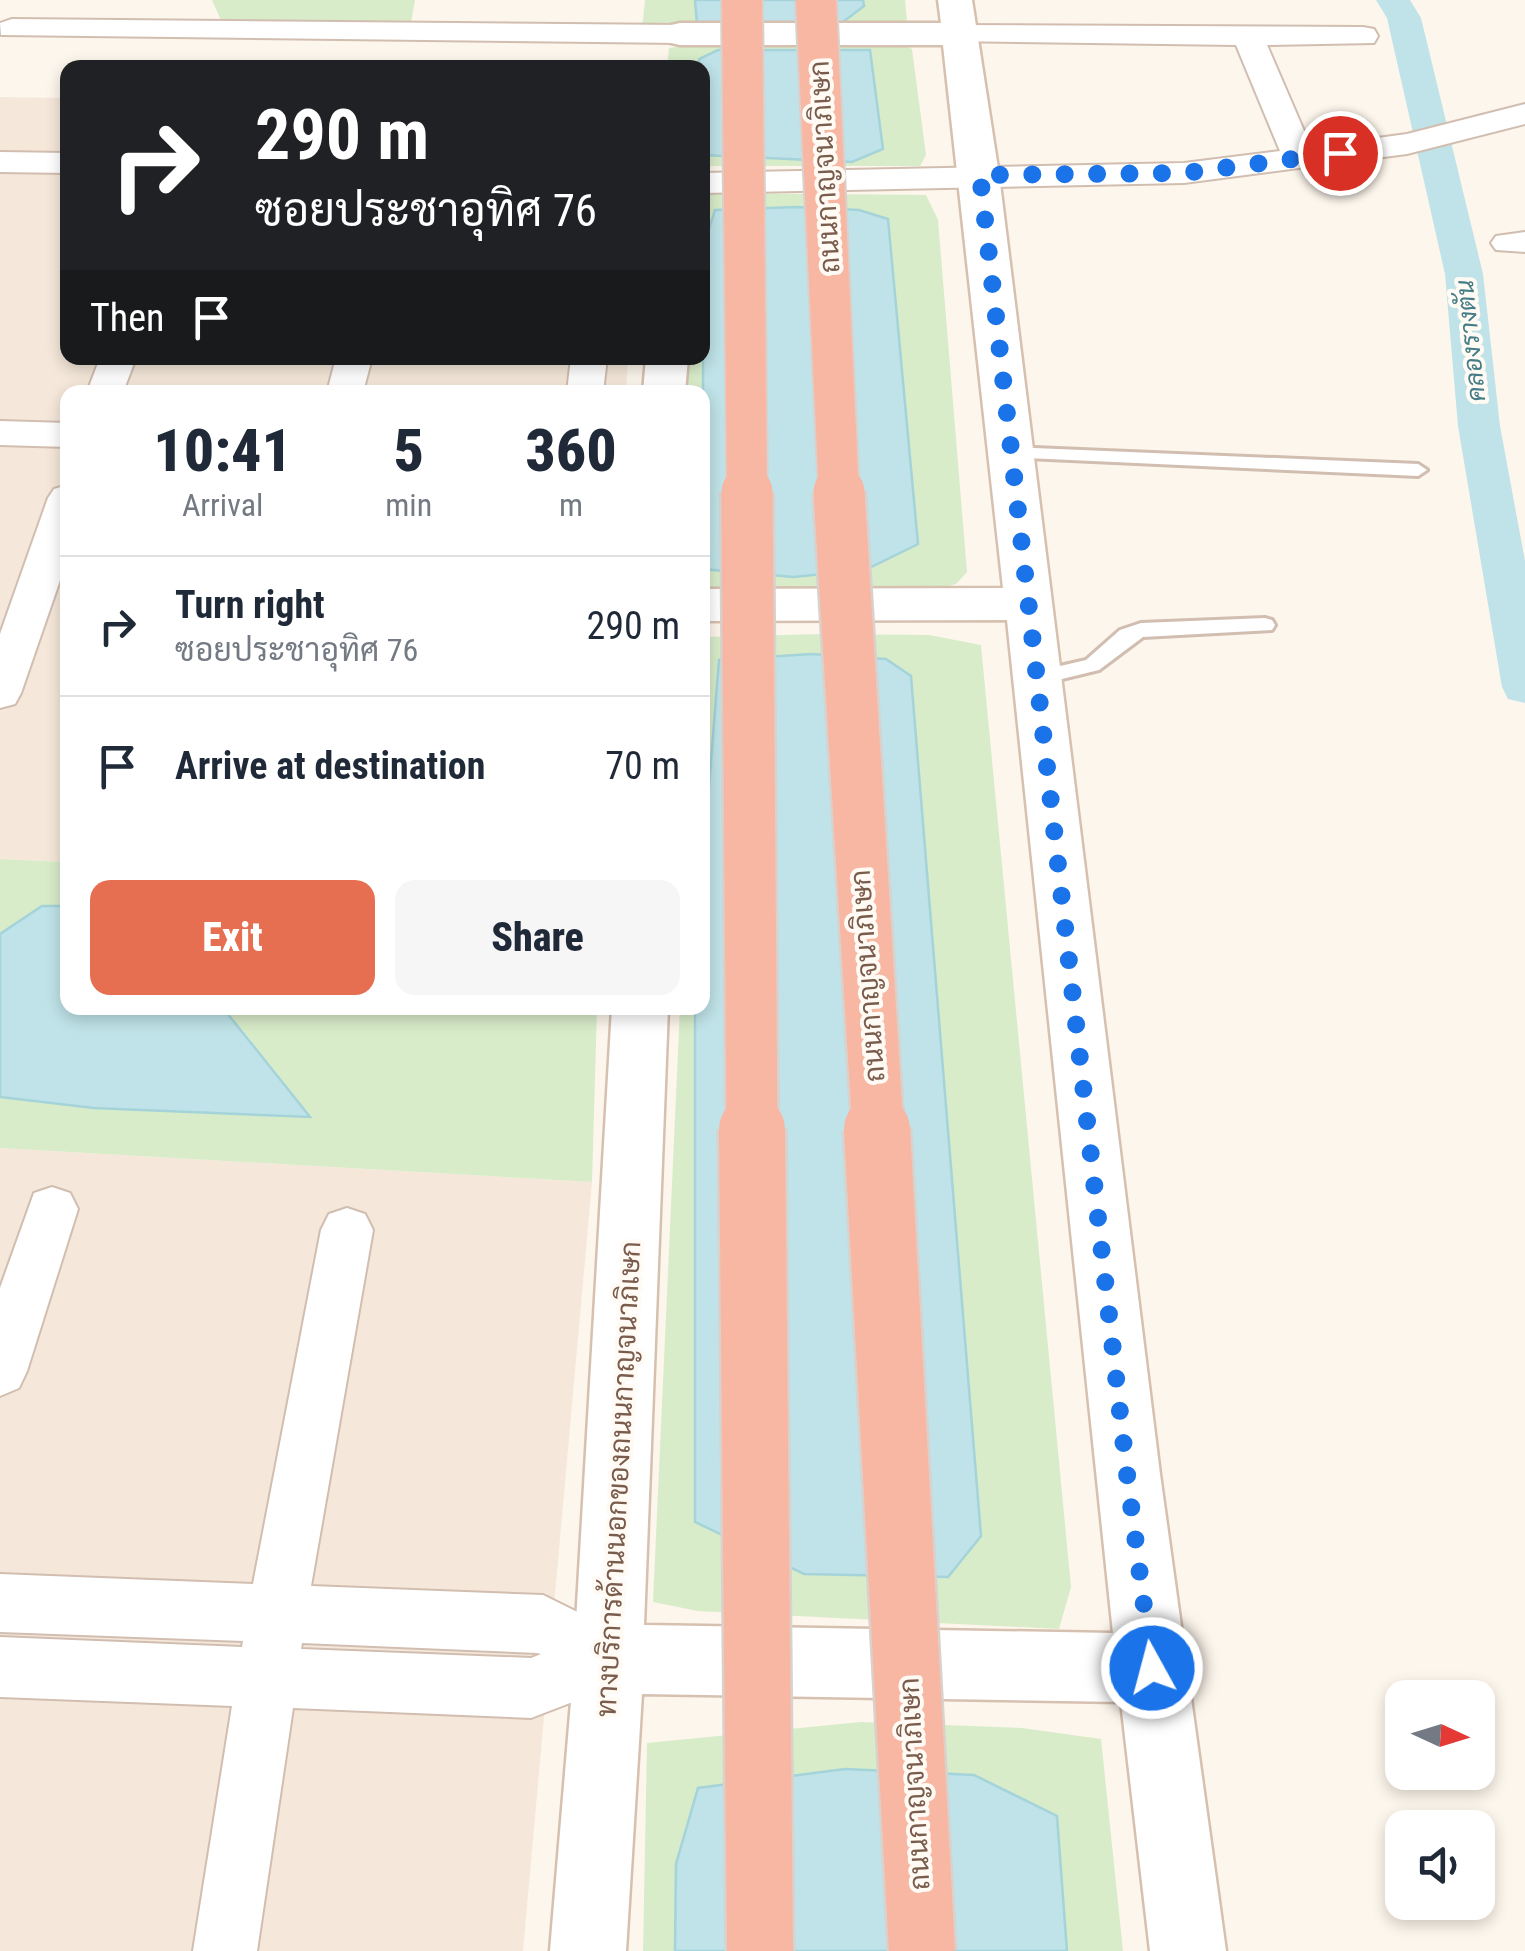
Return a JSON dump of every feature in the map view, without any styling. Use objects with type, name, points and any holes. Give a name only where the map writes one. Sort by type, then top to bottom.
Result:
[{"type":"highway","points":[[742,0],[760,1951]]},
{"type":"highway","name":"ถนนกาญจนาภิเษก","points":[[816,0],[845,625],[887,1278],[922,1951]]},
{"type":"main road","points":[[680,34],[957,17],[980,175],[1188,1951]]},
{"type":"main road","points":[[710,605],[1028,604]]},
{"type":"main road","name":"ทางบริการด้านนอกของถนนกาญจนาภิเษก","points":[[588,1951],[609,1660],[640,1015]]},
{"type":"main road","points":[[609,1660],[1152,1668]]},
{"type":"street","points":[[957,17],[1248,36],[1364,36]]},
{"type":"street","points":[[12,28],[680,34]]},
{"type":"street","points":[[1248,36],[1300,158]]},
{"type":"street","points":[[710,183],[1184,173],[1407,144],[1525,114]]},
{"type":"street","points":[[0,162],[60,163]]},
{"type":"street","points":[[0,433],[60,435]]},
{"type":"street","points":[[0,460],[60,462]]},
{"type":"street","points":[[0,693],[60,521]]},
{"type":"street","points":[[0,1372],[52,1209]]},
{"type":"street","points":[[224,1951],[277,1614],[347,1230]]},
{"type":"street","points":[[0,1603],[543,1624],[609,1660]]},
{"type":"street","points":[[0,1667],[531,1688],[609,1660]]},
{"type":"lane","points":[[1011,454],[1418,470]]},
{"type":"lane","points":[[1037,678],[1092,665],[1128,635],[1141,630],[1266,625]]},
{"type":"shaded area","points":[[0,97],[60,98],[60,365],[628,365],[626,385],[60,385],[60,862],[0,859]]},
{"type":"shaded area","points":[[0,1148],[592,1182],[523,1951],[0,1951]]},
{"type":"green space","points":[[212,0],[415,0],[410,28],[223,25]]},
{"type":"green space","points":[[645,0],[905,0],[907,21],[883,27],[642,29]]},
{"type":"green space","points":[[898,43],[912,49],[926,155],[920,166],[710,166],[710,60],[668,60],[669,48]]},
{"type":"green space","points":[[710,193],[926,195],[938,220],[967,572],[956,584],[929,591],[710,591],[710,385],[682,385],[683,365],[710,365]]},
{"type":"green space","points":[[929,635],[981,645],[1071,1587],[1059,1629],[698,1611],[653,1602],[680,1015],[710,1015],[710,637]]},
{"type":"green space","points":[[0,859],[60,862],[60,906],[42,906],[0,934]]},
{"type":"green space","points":[[229,1015],[597,1015],[592,1182],[0,1148],[0,1097],[94,1108],[252,1042]]},
{"type":"green space","points":[[861,1722],[1022,1728],[1101,1739],[1123,1951],[643,1951],[647,1743]]},
{"type":"water","points":[[695,0],[863,0],[864,6],[843,22],[697,24]]},
{"type":"water","points":[[718,50],[870,50],[883,149],[852,162],[710,155],[710,60],[699,59]]},
{"type":"water","points":[[715,210],[859,210],[888,219],[918,544],[865,570],[793,577],[710,570],[710,385],[703,385],[703,365],[710,365],[710,226]]},
{"type":"water","points":[[811,654],[886,659],[911,676],[981,1536],[948,1577],[804,1574],[695,1522],[695,1015],[710,1015],[710,774],[719,660]]},
{"type":"water","points":[[42,906],[60,906],[60,1015],[229,1015],[310,1117],[94,1108],[0,1097],[0,934]]},
{"type":"water","points":[[845,1769],[974,1775],[1057,1816],[1067,1951],[675,1951],[676,1864],[698,1788]]},
{"type":"waterway","name":"คลองรางตัน","points":[[1393,0],[1404,18],[1464,274],[1479,426],[1525,687]]},
{"type":"route","points":[[1152,1668],[980,175],[1184,173],[1340,153]]}]
